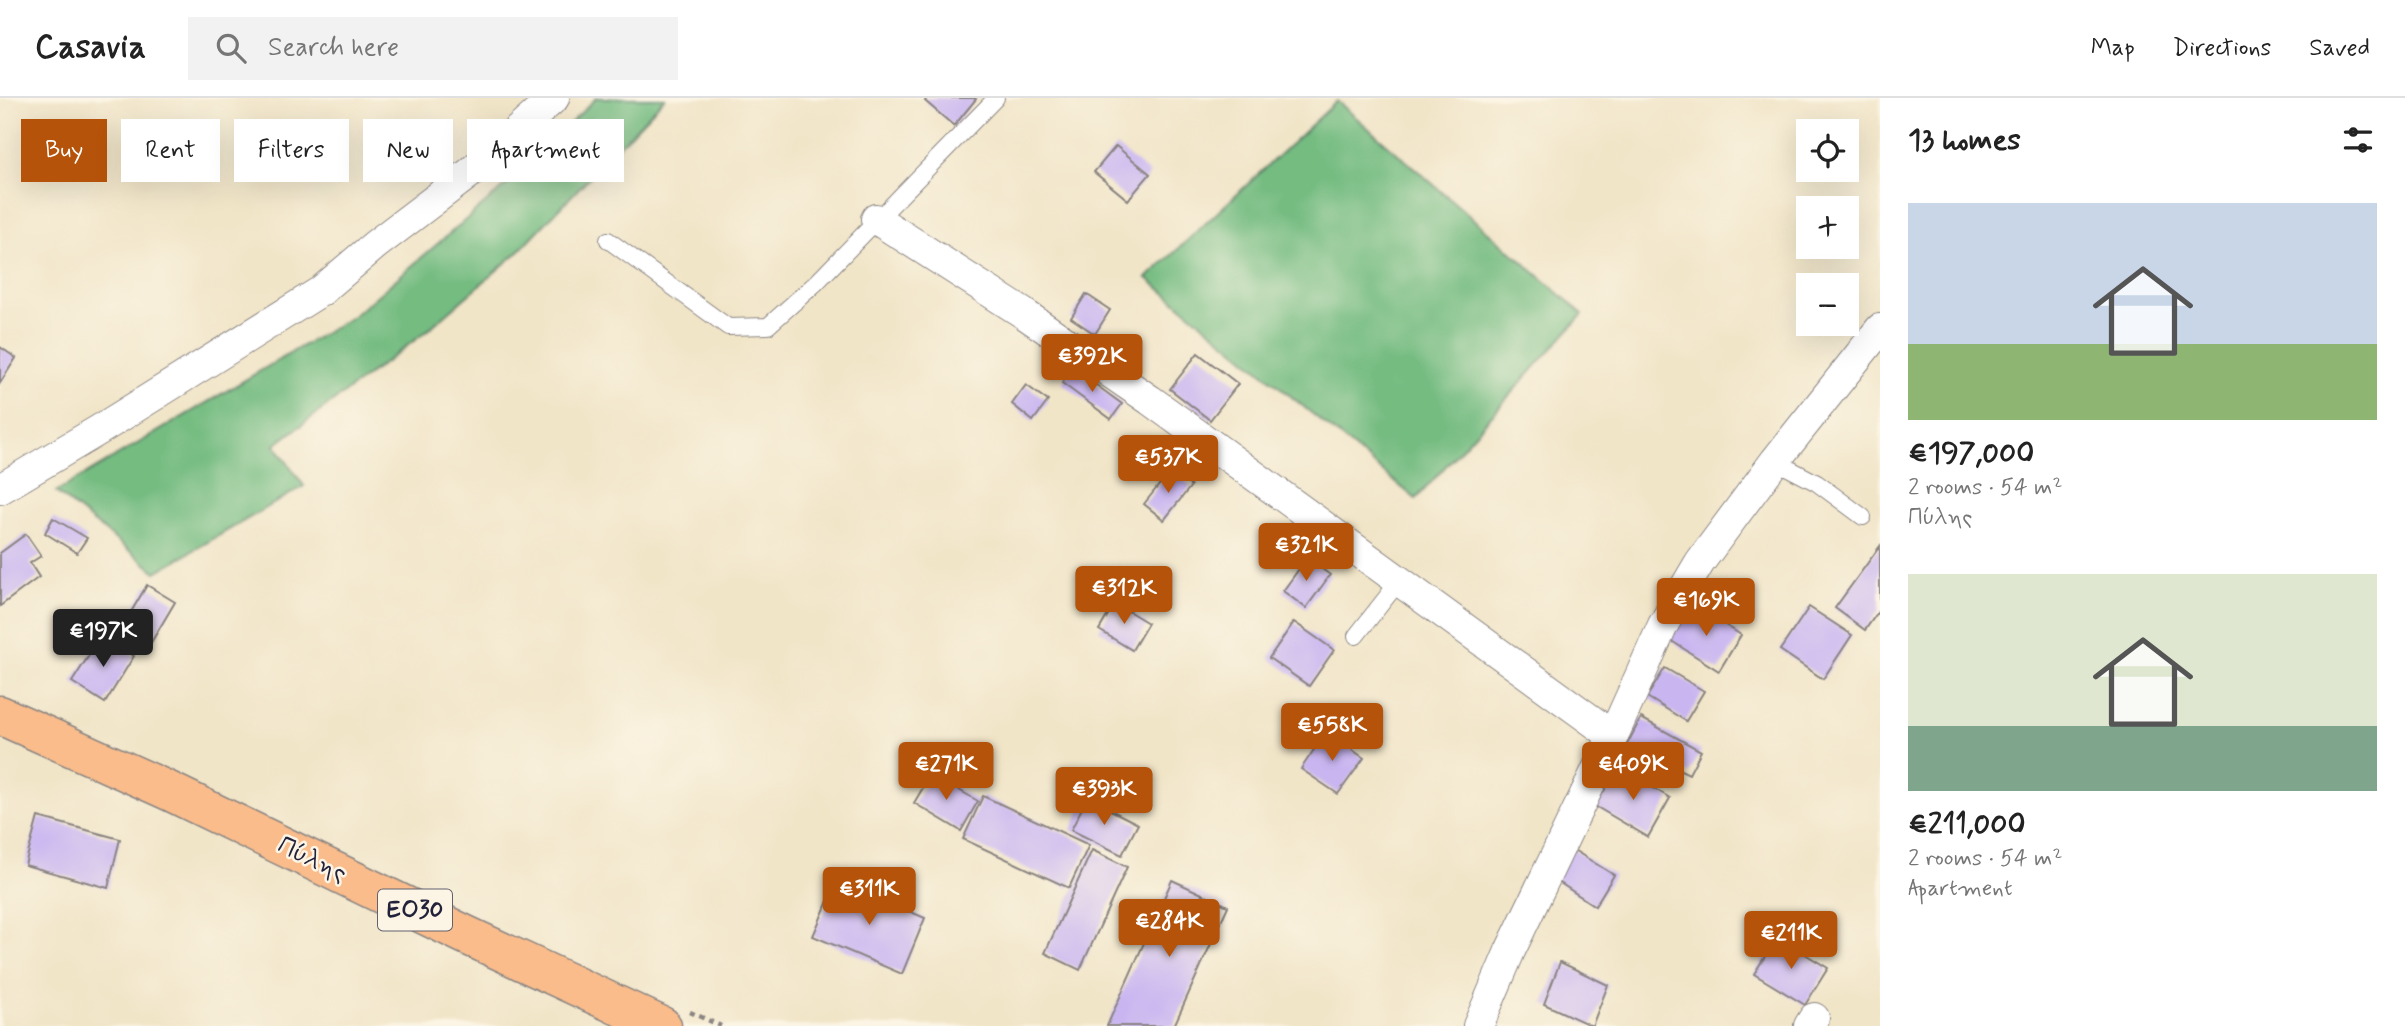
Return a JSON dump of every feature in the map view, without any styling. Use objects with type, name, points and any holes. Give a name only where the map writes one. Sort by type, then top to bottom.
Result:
[{"type":"main road","name":"Πύλης","points":[[0,715],[169,791],[466,935],[662,1026]]},
{"type":"street","points":[[0,489],[321,291],[374,245],[471,172],[554,98]]},
{"type":"street","points":[[876,219],[1023,313],[1118,378],[1613,736]]},
{"type":"street","points":[[1478,1026],[1663,625],[1700,562],[1775,461],[1880,329]]},
{"type":"lane","points":[[608,240],[728,327],[768,326],[816,282],[996,98]]},
{"type":"lane","points":[[1775,461],[1817,483],[1863,517]]},
{"type":"lane","points":[[1356,636],[1400,580]]},
{"type":"green space","points":[[596,98],[665,98],[624,141],[624,119],[575,119]]},
{"type":"green space","points":[[1337,101],[1583,314],[1416,499],[1147,278]]},
{"type":"green space","points":[[510,182],[585,182],[517,253],[423,334],[275,445],[304,486],[156,572],[56,492],[353,316]]},
{"type":"building","points":[[927,98],[976,99],[954,126],[925,101]]},
{"type":"building","points":[[1116,146],[1150,174],[1128,200],[1094,172]]},
{"type":"building","points":[[1086,294],[1110,310],[1095,334],[1071,318]]},
{"type":"building","points":[[0,347],[16,358],[0,383]]},
{"type":"building","points":[[1198,353],[1238,384],[1210,420],[1170,389]]},
{"type":"building","points":[[1073,368],[1122,404],[1111,419],[1062,383]]},
{"type":"building","points":[[1026,385],[1048,401],[1033,421],[1012,404]]},
{"type":"building","points":[[1171,470],[1191,486],[1164,520],[1144,504]]},
{"type":"building","points":[[53,518],[87,538],[77,553],[45,533]]},
{"type":"building","points":[[26,534],[41,556],[30,563],[39,577],[0,606],[0,553]]},
{"type":"building","points":[[1880,546],[1880,609],[1865,630],[1835,608]]},
{"type":"building","points":[[1307,558],[1330,575],[1306,608],[1283,591]]},
{"type":"building","points":[[147,585],[175,602],[146,651],[118,634]]},
{"type":"building","points":[[1115,603],[1148,623],[1132,650],[1099,630]]},
{"type":"building","points":[[1692,604],[1741,635],[1719,671],[1670,640]]},
{"type":"building","points":[[1809,607],[1852,635],[1823,679],[1780,650]]},
{"type":"building","points":[[1294,622],[1334,650],[1309,686],[1269,658]]},
{"type":"building","points":[[102,635],[134,656],[105,703],[72,682]]},
{"type":"building","points":[[1665,668],[1704,691],[1686,721],[1647,697]]},
{"type":"building","points":[[1641,718],[1701,751],[1689,774],[1662,761],[1657,771],[1623,752]]},
{"type":"building","points":[[1326,732],[1364,758],[1338,794],[1301,769]]},
{"type":"building","points":[[1618,767],[1670,798],[1648,837],[1595,806]]},
{"type":"building","points":[[931,774],[978,801],[961,831],[914,803]]},
{"type":"building","points":[[983,796],[1089,845],[1069,888],[963,839]]},
{"type":"building","points":[[1087,798],[1138,824],[1122,855],[1071,830]]},
{"type":"building","points":[[38,817],[120,839],[108,888],[25,865]]},
{"type":"building","points":[[1572,849],[1614,875],[1595,906],[1554,879]]},
{"type":"building","points":[[1092,850],[1127,867],[1080,970],[1045,953]]},
{"type":"building","points":[[837,880],[925,918],[902,974],[813,936]]},
{"type":"building","points":[[1172,880],[1228,906],[1174,1026],[1107,1026]]},
{"type":"building","points":[[1777,937],[1828,968],[1805,1005],[1754,974]]},
{"type":"building","points":[[1560,962],[1608,985],[1592,1026],[1544,1004]]}]
